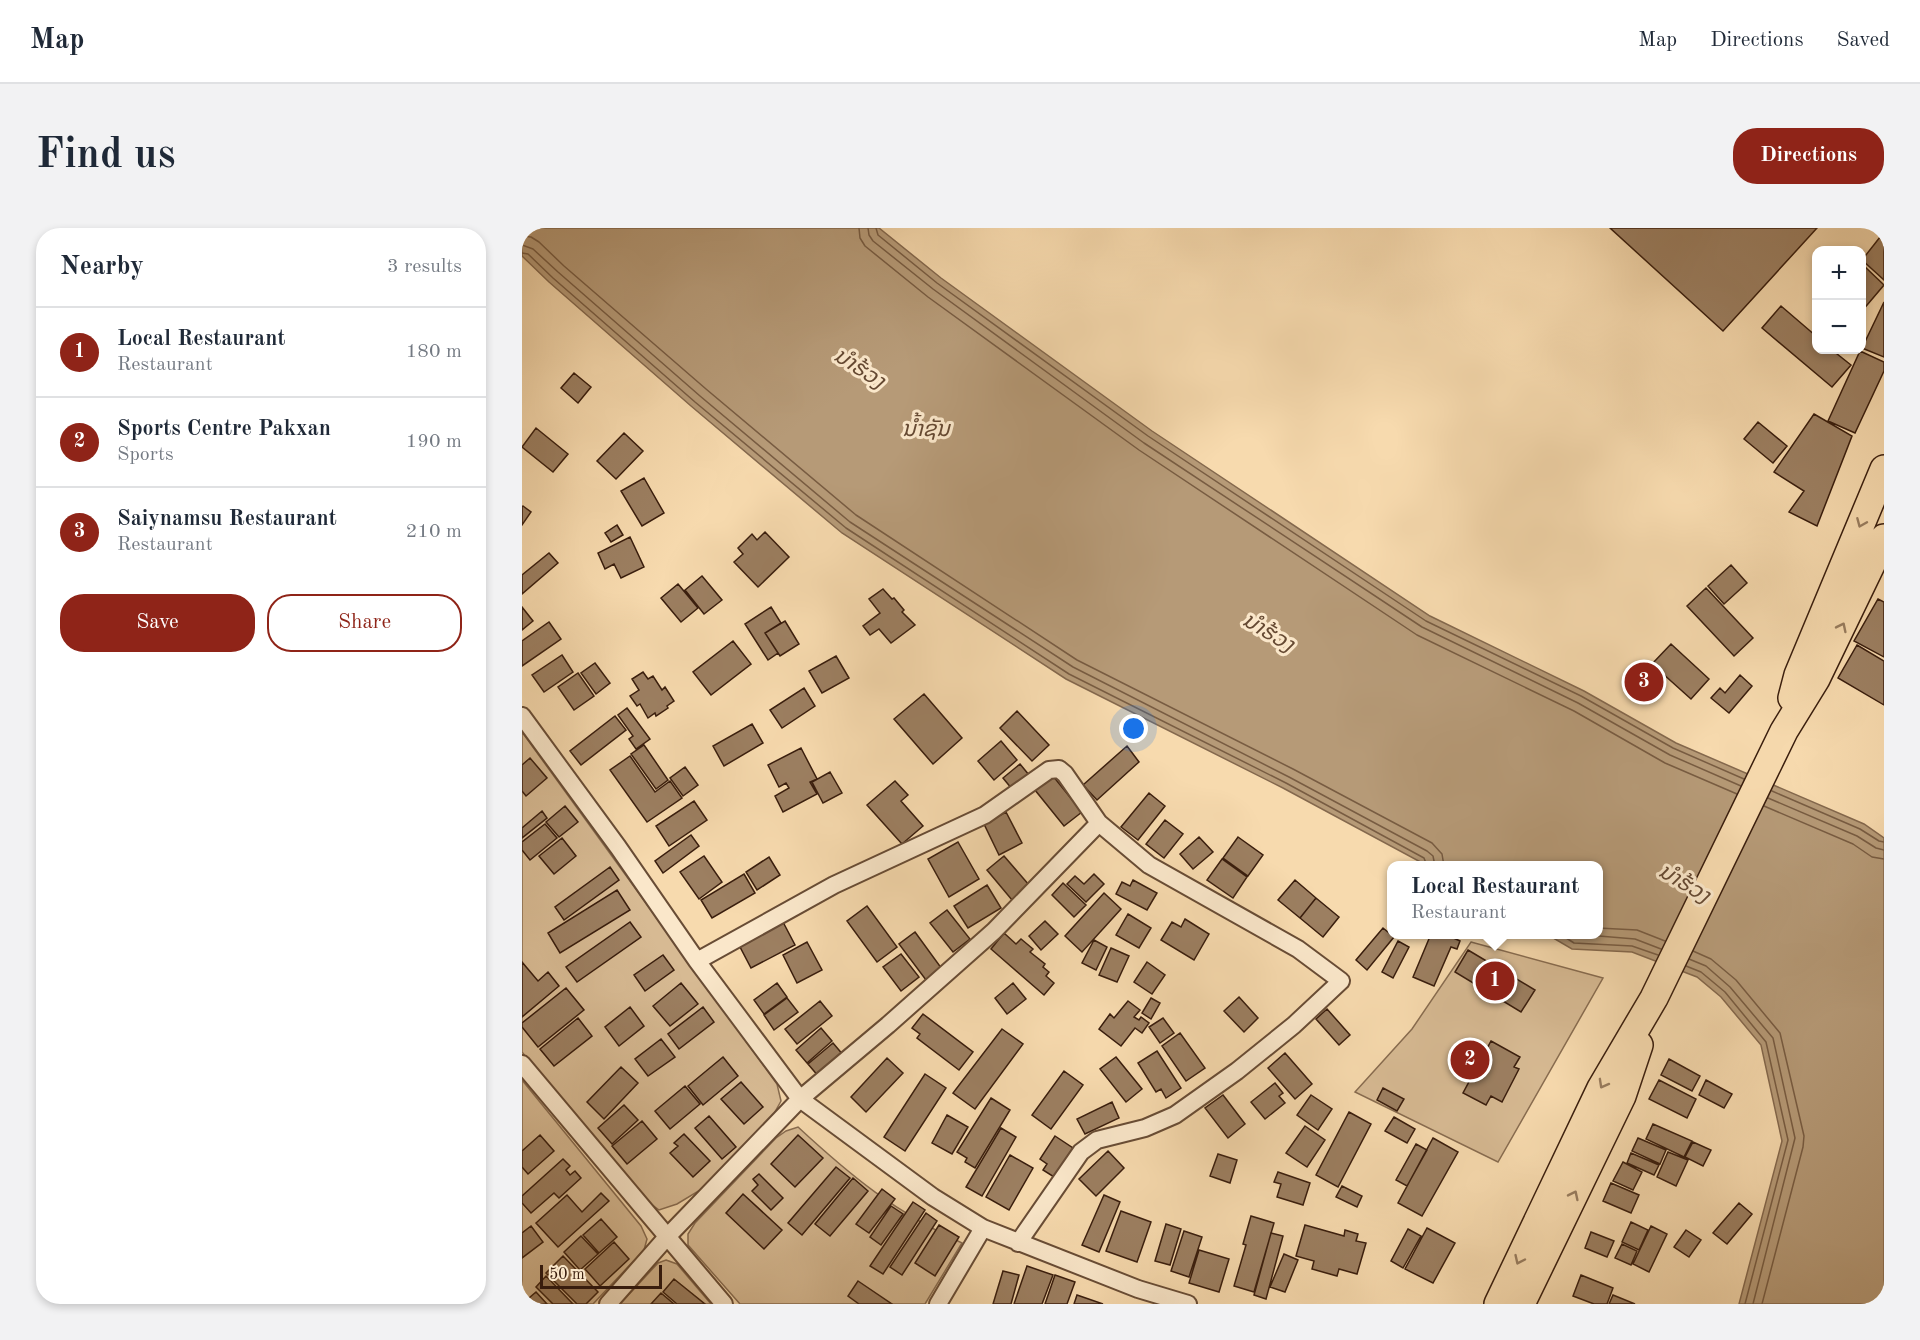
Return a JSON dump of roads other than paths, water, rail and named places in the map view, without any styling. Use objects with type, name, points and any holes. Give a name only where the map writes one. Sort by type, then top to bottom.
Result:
[{"type":"highway","points":[[1784,731],[1798,675],[1884,469]]},
{"type":"highway","points":[[1498,1304],[1600,1088],[1654,998],[1784,731],[1816,679],[1884,538]]},
{"type":"highway","points":[[1521,1304],[1622,1096],[1654,998]]},
{"type":"street","points":[[522,716],[618,847],[697,961],[800,1099],[933,1197],[983,1228],[1138,1289],[1188,1304]]},
{"type":"street","points":[[697,961],[834,885],[985,815],[1049,770],[1059,769],[1100,823],[1149,865],[1298,949],[1341,981],[1278,1038],[1237,1071],[1174,1115],[1145,1128],[1097,1140],[1081,1152],[1018,1243]]},
{"type":"street","points":[[608,1304],[666,1238],[800,1099],[994,931],[1100,823]]},
{"type":"street","points":[[522,1064],[666,1238],[724,1304]]},
{"type":"street","points":[[938,1304],[983,1228]]},
{"type":"water","name":"ນ້ຳຊັນ","points":[[522,228],[879,228],[941,278],[1152,431],[1430,616],[1584,691],[1676,743],[1864,824],[1884,838],[1884,1304],[1739,1304],[1782,1141],[1761,1045],[1721,997],[1697,977],[1632,952],[1572,949],[1555,939],[1603,939],[1603,861],[1419,861],[1283,788],[1066,679],[842,533],[691,406],[522,256]]},
{"type":"place","name":"Saiynamsu Restaurant","points":[[1644,682]]},
{"type":"place","name":"Local Restaurant","points":[[1495,981]]},
{"type":"place","name":"Sports Centre Pakxan","points":[[1470,1060]]},
{"type":"water label","name":"ນຳ້ຮວງ","points":[[859,369]]},
{"type":"water label","name":"ນຳ້ຮວງ","points":[[1268,633]]},
{"type":"water label","name":"ນຳ້ຮວງ","points":[[1684,884]]}]
